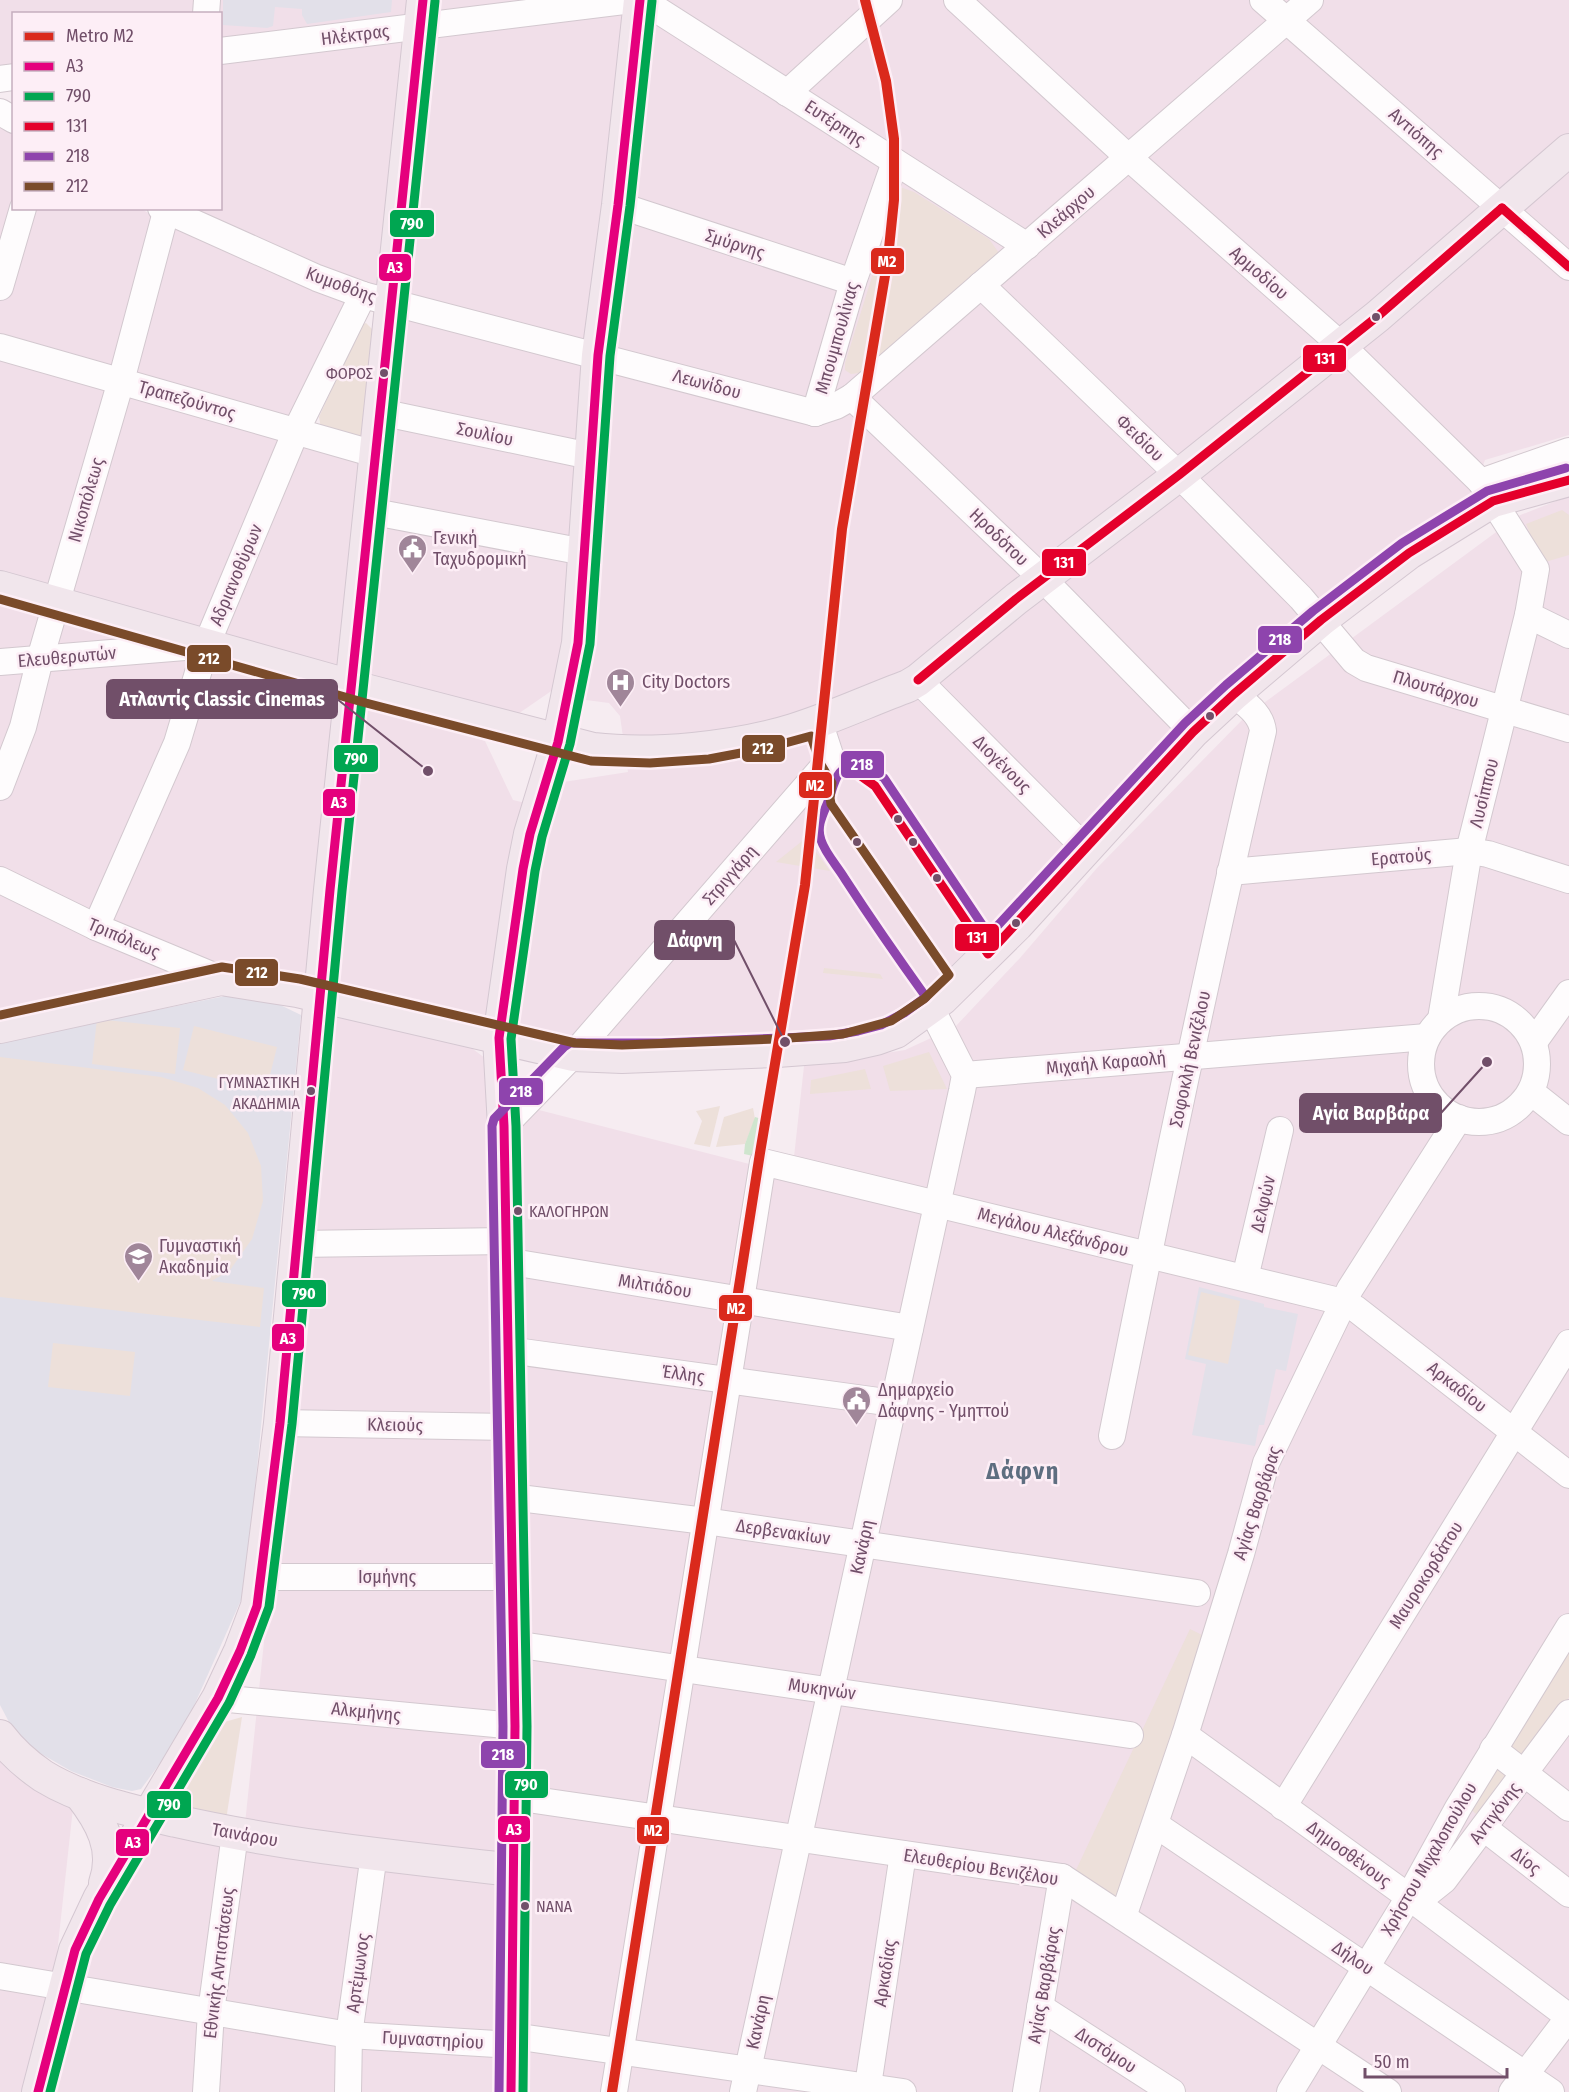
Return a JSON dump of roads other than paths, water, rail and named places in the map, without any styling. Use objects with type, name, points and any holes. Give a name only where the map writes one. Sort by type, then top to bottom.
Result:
[{"type":"main road","points":[[511,2092],[515,1726],[504,1126],[499,1038],[530,834],[558,742],[578,643],[598,356],[641,0]]},
{"type":"main road","points":[[38,2092],[75,1950],[99,1899],[218,1698],[249,1630],[257,1606],[280,1423],[320,996],[380,412],[377,298],[422,13]]},
{"type":"main road","points":[[0,587],[351,686],[558,742],[593,749],[625,753],[677,750],[738,742],[790,731],[908,686],[918,680],[1042,578],[1179,475],[1341,345],[1569,150]]},
{"type":"main road","name":"Τριπόλεως","points":[[221,979],[320,996],[573,1055],[622,1057],[845,1046],[896,1032],[931,1008],[1017,925],[1193,732],[1234,694],[1321,621],[1487,491],[1569,480]]},
{"type":"main road","points":[[0,1027],[221,979]]},
{"type":"main road","name":"Ταινάρου","points":[[0,1736],[27,1764],[43,1776],[80,1794],[149,1815],[235,1834],[374,1854],[513,1869]]},
{"type":"main road","points":[[80,1794],[104,1830],[109,1853],[109,1867],[99,1899]]},
{"type":"street","name":"Ηλέκτρας","points":[[222,51],[422,13],[632,0]]},
{"type":"street","name":"Ευτέρπης","points":[[641,0],[1027,246]]},
{"type":"street","points":[[787,93],[889,0]]},
{"type":"street","name":"Αρμοδίου","points":[[957,0],[1129,158],[1341,345],[1487,491],[1536,569]]},
{"type":"street","name":"Αντιόπης","points":[[1263,0],[1569,267]]},
{"type":"street","name":"Κλεάρχου","points":[[815,412],[836,406],[852,397],[1310,0]]},
{"type":"street","name":"Μπουμπουλίνας","points":[[815,412],[853,282],[895,162]]},
{"type":"street","name":"Σμύρνης","points":[[618,205],[853,282]]},
{"type":"street","points":[[0,288],[22,210]]},
{"type":"street","name":"Νικοπόλεως","points":[[0,786],[23,727],[40,659],[121,381],[165,210]]},
{"type":"street","name":"Κυμοθόης","points":[[167,210],[316,278],[377,298],[598,356]]},
{"type":"street","name":"Φειδίου","points":[[981,285],[1179,475],[1321,621]]},
{"type":"street","name":"Αδριανοθύρων","points":[[96,927],[177,743],[206,646],[296,431],[377,298]]},
{"type":"street","name":"Τραπεζούντος","points":[[0,347],[375,454]]},
{"type":"street","name":"Λεωνίδου","points":[[598,356],[815,412]]},
{"type":"street","name":"Ηροδότου","points":[[852,397],[1042,578],[1193,732]]},
{"type":"street","name":"Σουλίου","points":[[380,412],[590,456]]},
{"type":"street","points":[[1487,491],[1569,451]]},
{"type":"street","points":[[369,511],[584,552]]},
{"type":"street","name":"Λυσίππου","points":[[1434,1028],[1469,851],[1528,615],[1536,569]]},
{"type":"street","points":[[1528,615],[1569,636]]},
{"type":"street","name":"Πλουτάρχου","points":[[1321,621],[1354,661],[1366,668],[1569,729]]},
{"type":"street","name":"Ελευθερωτών","points":[[0,662],[206,646]]},
{"type":"street","name":"Διογένους","points":[[918,680],[1085,848]]},
{"type":"street","name":"Σοφοκλή Βενιζέλου","points":[[1112,1436],[1190,1056],[1263,731],[1262,721],[1234,694]]},
{"type":"street","name":"Στριγγάρη","points":[[504,1126],[573,1055],[831,758],[819,721]]},
{"type":"street","name":"Ερατούς","points":[[1230,872],[1469,851],[1488,854],[1569,880]]},
{"type":"street","name":"Τριπόλεως","points":[[0,880],[96,927],[221,979]]},
{"type":"street","points":[[1534,1042],[1569,993]]},
{"type":"street","points":[[1474,1005],[1493,1006],[1510,1014],[1525,1026],[1534,1042],[1538,1059],[1537,1076],[1531,1092],[1521,1105],[1508,1115],[1492,1121],[1475,1122],[1459,1118],[1442,1108],[1429,1094],[1422,1075],[1421,1056],[1434,1028],[1456,1010],[1474,1005]]},
{"type":"street","points":[[931,1008],[964,1075]]},
{"type":"street","name":"Μιχαήλ Καραολή","points":[[964,1075],[1190,1056],[1434,1028]]},
{"type":"street","name":"Κανάρη","points":[[746,2081],[964,1075]]},
{"type":"street","points":[[1531,1092],[1569,1122]]},
{"type":"street","name":"Αγίας Βαρβάρας","points":[[1123,1917],[1185,1735],[1241,1554],[1266,1463],[1343,1302],[1459,1118]]},
{"type":"street","name":"Δελφών","points":[[1245,1278],[1280,1130]]},
{"type":"street","name":"Μεγάλου Αλεξάνδρου","points":[[741,1300],[762,1162],[1343,1302]]},
{"type":"street","name":"Μιλτιάδου","points":[[297,1244],[506,1251],[741,1300],[910,1328]]},
{"type":"street","points":[[614,2092],[741,1300]]},
{"type":"street","name":"Αρκαδίου","points":[[1343,1302],[1356,1309],[1569,1475]]},
{"type":"street","name":"Μαυροκορδάτου","points":[[1283,1807],[1569,1343]]},
{"type":"street","name":"Έλλης","points":[[508,1350],[894,1403]]},
{"type":"street","name":"Κλειούς","points":[[280,1423],[509,1427]]},
{"type":"street","name":"Δερβενακίων","points":[[511,1497],[705,1521],[1197,1593]]},
{"type":"street","name":"Ισμήνης","points":[[262,1577],[512,1577]]},
{"type":"street","name":"Χρήστου Μιχαλοπούλου","points":[[1290,2092],[1409,1897],[1493,1749],[1569,1627]]},
{"type":"street","name":"Μυκηνών","points":[[514,1644],[1130,1735]]},
{"type":"street","name":"Αλκμήνης","points":[[218,1698],[515,1726]]},
{"type":"street","name":"Αντιγόνης","points":[[1409,1897],[1424,1896],[1444,1880],[1569,1713]]},
{"type":"street","name":"Δημοσθένους","points":[[1185,1735],[1409,1897],[1569,2017]]},
{"type":"street","points":[[1493,1749],[1569,1808]]},
{"type":"street","name":"Ελευθερίου Βενιζέλου","points":[[514,1797],[1062,1877],[1388,2092]]},
{"type":"street","name":"Δήλου","points":[[1156,1825],[1365,1967],[1519,2083],[1551,2092]]},
{"type":"street","name":"Δίος","points":[[1484,1828],[1569,1894]]},
{"type":"street","name":"Εθνικής Αντιστάσεως","points":[[206,2092],[212,2012],[235,1834]]},
{"type":"street","name":"Αρτέμωνος","points":[[348,2092],[349,2035],[374,1854]]},
{"type":"street","name":"Αρκαδίας","points":[[867,2089],[903,1854]]},
{"type":"street","name":"Αγίας Βαρβάρας","points":[[1026,2092],[1062,1877]]},
{"type":"street","name":"Γυμναστηρίου","points":[[0,1976],[349,2035],[496,2044],[527,2038],[621,2052],[746,2081],[903,2092]]},
{"type":"street","name":"Διστόμου","points":[[1040,2007],[1172,2092]]},
{"type":"street","points":[[1519,2083],[1569,2017]]},
{"type":"metro line","name":"Μ2","points":[[612,2092],[760,1153],[805,885],[842,529],[888,258],[894,200],[894,139],[886,81],[865,0]]},
{"type":"place","name":"ΦΟΡΟΣ","points":[[384,373]]},
{"type":"place","name":"Γενική Ταχυδρομική","points":[[412,574]]},
{"type":"place","name":"City Doctors","points":[[621,708]]},
{"type":"place","name":"Ατλαντίς Classic Cinemas","points":[[428,771]]},
{"type":"place","name":"Δάφνη","points":[[785,1042]]},
{"type":"place","name":"Αγία Βαρβάρα","points":[[1487,1062]]},
{"type":"place","name":"ΓΥΜΝΑΣΤΙΚΗ ΑΚΑΔΗΜΙΑ","points":[[311,1091]]},
{"type":"place","name":"ΚΑΛΟΓΗΡΩΝ","points":[[518,1211]]},
{"type":"place","name":"Γυμναστική Ακαδημία","points":[[138,1282]]},
{"type":"place","name":"Δημαρχείο Δάφνης - Υμηττού","points":[[857,1426]]},
{"type":"place","name":"ΝΑΝΑ","points":[[525,1906]]},
{"type":"district","name":"Δάφνη","points":[[1023,1471]]}]
